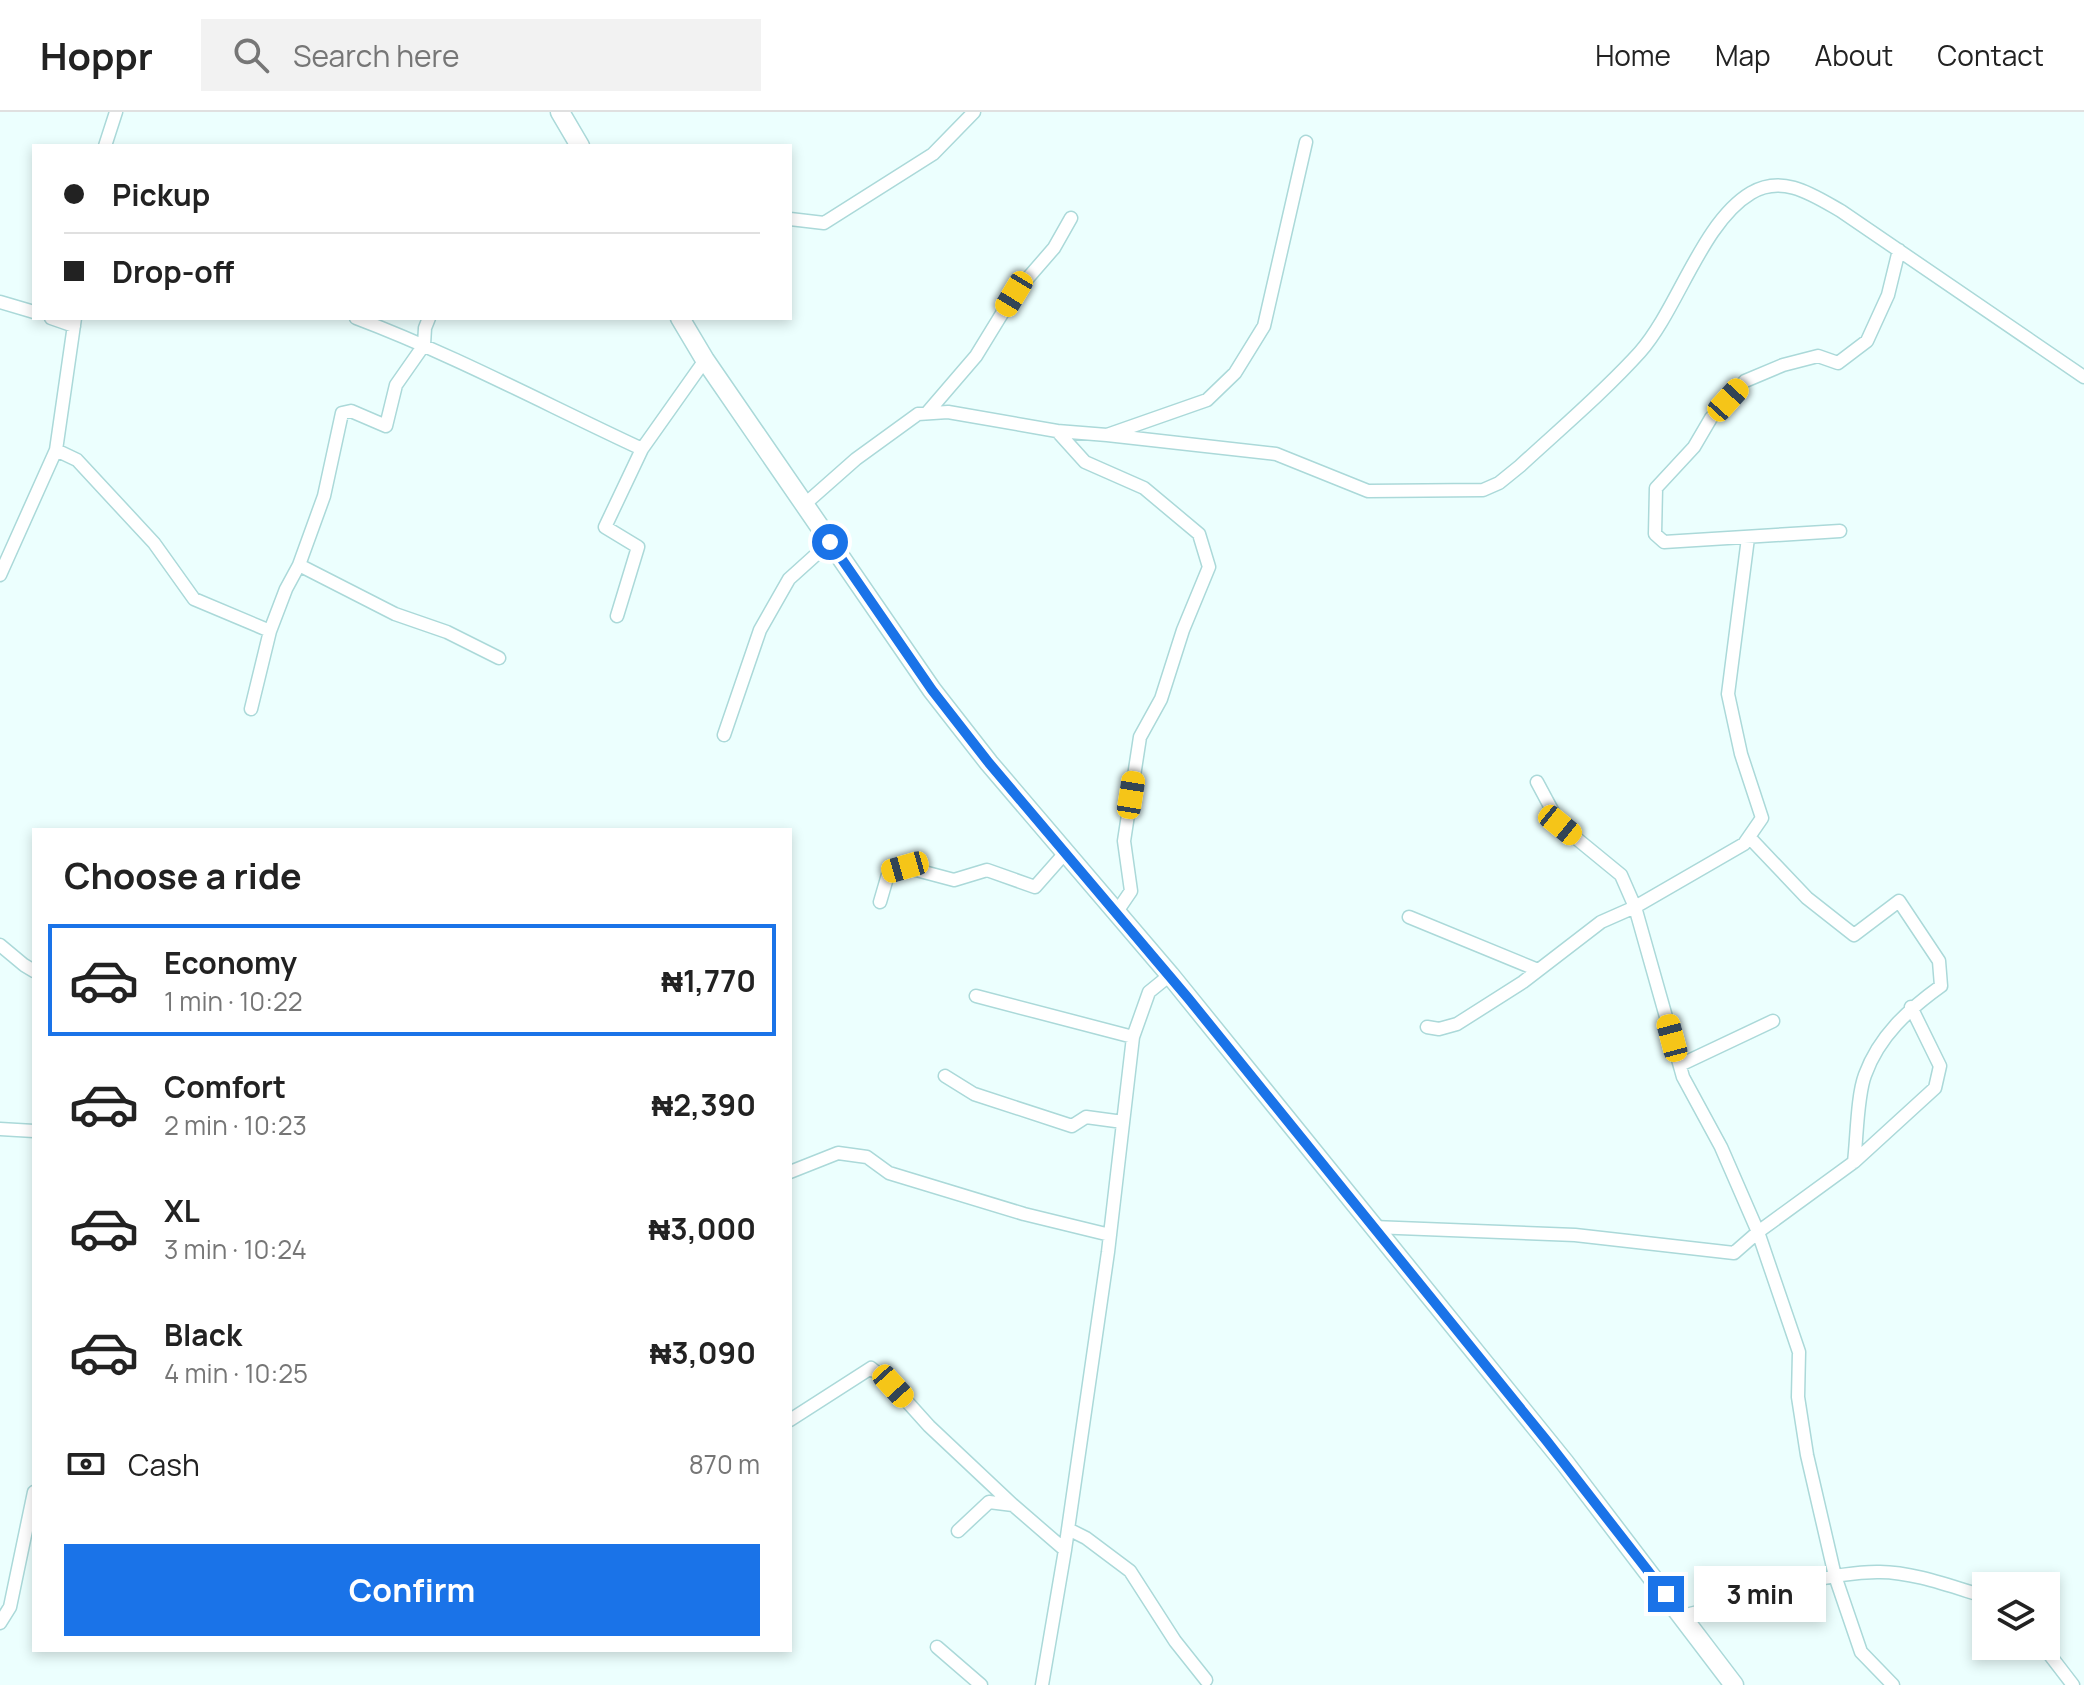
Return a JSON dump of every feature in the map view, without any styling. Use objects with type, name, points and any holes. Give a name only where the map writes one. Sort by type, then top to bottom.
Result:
[{"type":"main road","points":[[560,112],[579,144]]},
{"type":"main road","points":[[681,320],[705,360],[932,690],[1170,975],[1565,1463],[1734,1685]]},
{"type":"street","points":[[106,144],[116,112]]},
{"type":"street","points":[[792,219],[824,223],[933,154],[974,112]]},
{"type":"street","points":[[1107,435],[1207,400],[1235,373],[1264,326],[1306,142]]},
{"type":"street","points":[[805,504],[856,459],[918,414],[948,412],[1057,431],[1276,454],[1368,491],[1483,490],[1499,483],[1520,466],[1640,352],[1667,315],[1693,262],[1727,214],[1751,193],[1773,185],[1800,190],[1841,211],[2084,377]]},
{"type":"street","points":[[927,413],[976,356],[1014,294],[1054,248],[1071,218]]},
{"type":"street","points":[[1840,531],[1664,542],[1655,534],[1656,488],[1694,447],[1711,418],[1745,381],[1783,365],[1818,356],[1838,363],[1867,341],[1888,295],[1899,250]]},
{"type":"street","points":[[0,302],[32,311]]},
{"type":"street","points":[[361,320],[424,345],[642,449]]},
{"type":"street","points":[[251,709],[270,631],[299,565],[324,496],[342,413],[351,411],[386,426],[396,385],[424,345],[428,320]]},
{"type":"street","points":[[0,575],[56,450],[75,322]]},
{"type":"street","points":[[617,616],[638,547],[605,527],[642,449],[705,360]]},
{"type":"street","points":[[1057,431],[1085,462],[1144,488],[1199,534],[1209,567],[1183,630],[1161,699],[1140,737],[1124,841],[1131,891],[1116,913]]},
{"type":"street","points":[[56,450],[77,460],[126,512],[154,543],[194,599],[270,631]]},
{"type":"street","points":[[1427,1027],[1439,1029],[1457,1024],[1538,970],[1601,922],[1635,907],[1744,844],[1762,818],[1741,754],[1728,694],[1748,538]]},
{"type":"street","points":[[724,735],[760,630],[789,579],[830,542]]},
{"type":"street","points":[[299,565],[395,614],[447,632],[499,658]]},
{"type":"street","points":[[1537,782],[1560,825],[1621,875],[1635,907],[1683,1077],[1721,1147],[1758,1232],[1799,1352],[1798,1397],[1807,1455],[1835,1576],[1861,1652],[1893,1685]]},
{"type":"street","points":[[1749,837],[1807,898],[1854,935],[1899,901],[1939,961],[1941,986],[1911,1007],[1886,1035],[1864,1076],[1854,1162]]},
{"type":"street","points":[[880,902],[889,871],[905,867],[954,880],[987,870],[1035,887],[1065,853]]},
{"type":"street","points":[[1409,917],[1538,970]]},
{"type":"street","points":[[0,945],[32,970]]},
{"type":"street","points":[[1042,1685],[1065,1550],[1110,1235],[1133,1037],[1149,992],[1170,975]]},
{"type":"street","points":[[976,996],[1133,1037]]},
{"type":"street","points":[[1373,1227],[1575,1235],[1734,1253],[1854,1162],[1935,1088],[1940,1066],[1911,1007]]},
{"type":"street","points":[[1680,1065],[1773,1021]]},
{"type":"street","points":[[945,1076],[974,1094],[1072,1126],[1086,1117],[1123,1122]]},
{"type":"street","points":[[0,1129],[32,1131]]},
{"type":"street","points":[[792,1171],[838,1153],[867,1157],[889,1173],[1024,1214],[1110,1235]]},
{"type":"street","points":[[792,1419],[871,1368],[1013,1505],[1065,1550]]},
{"type":"street","points":[[0,1623],[10,1607],[32,1502]]},
{"type":"street","points":[[958,1531],[989,1502],[1013,1505]]},
{"type":"street","points":[[1068,1529],[1086,1538],[1130,1571],[1175,1641],[1206,1680]]},
{"type":"street","points":[[1683,1616],[1835,1576],[1880,1572],[1936,1582],[1972,1593]]},
{"type":"street","points":[[937,1647],[981,1685]]},
{"type":"street","points":[[2054,1660],[2073,1685]]},
{"type":"route","points":[[830,542],[932,690],[989,763],[1188,998],[1546,1440],[1666,1594]]}]
